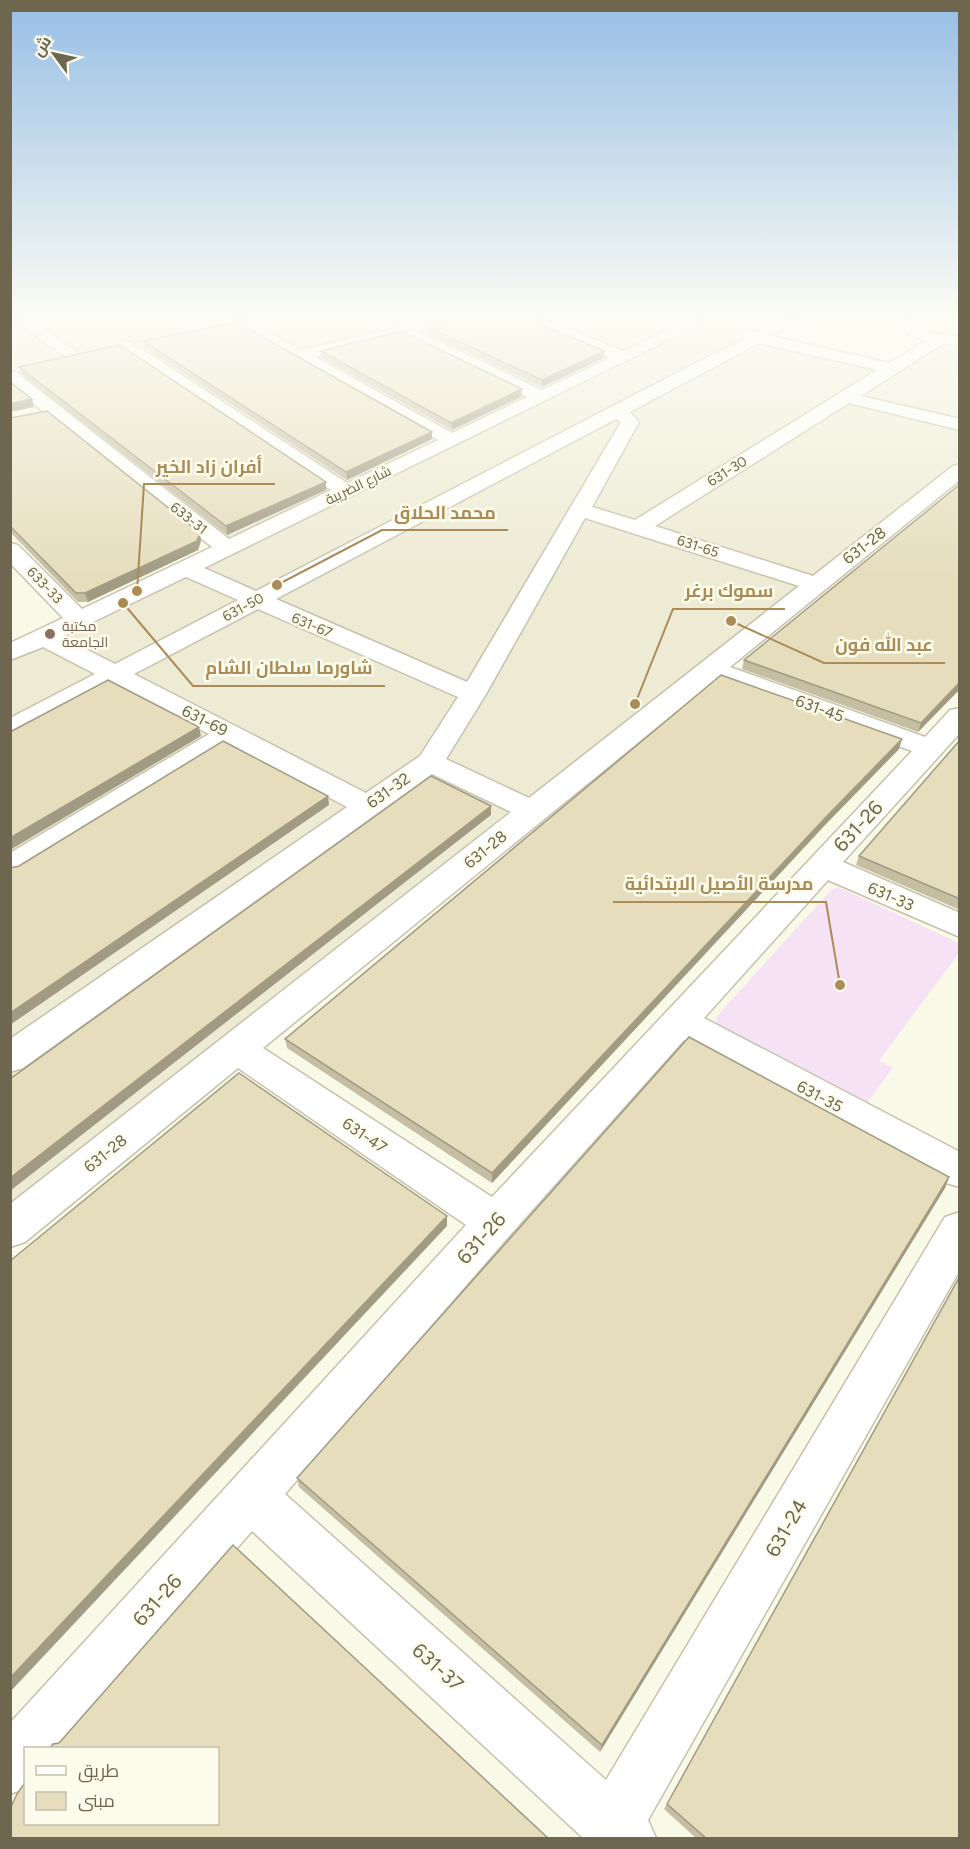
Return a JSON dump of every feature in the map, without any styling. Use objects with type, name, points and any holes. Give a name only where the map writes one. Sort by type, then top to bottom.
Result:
[{"type":"street","name":"633-31","points":[[47,404],[227,548]]},
{"type":"street","points":[[215,404],[346,491]]},
{"type":"street","points":[[388,404],[452,440]]},
{"type":"street","name":"شارع الضريبة","points":[[10,653],[527,404]]},
{"type":"street","name":"631-50","points":[[10,729],[632,404]]},
{"type":"street","name":"631-30","points":[[639,527],[833,404]]},
{"type":"street","points":[[874,404],[960,425]]},
{"type":"street","points":[[32,415],[53,410]]},
{"type":"street","name":"631-32","points":[[10,1058],[430,762],[473,694],[630,422],[625,416],[615,413]]},
{"type":"street","points":[[470,431],[543,451]]},
{"type":"street","name":"631-28","points":[[10,1229],[816,584],[954,480]]},
{"type":"street","name":"631-65","points":[[580,510],[816,584]]},
{"type":"street","name":"633-33","points":[[10,550],[79,620]]},
{"type":"street","name":"631-67","points":[[185,568],[255,601],[473,694]]},
{"type":"street","name":"631-69","points":[[43,637],[366,805]]},
{"type":"street","name":"631-45","points":[[710,669],[930,748]]},
{"type":"street","name":"631-26","points":[[27,1747],[495,1222],[960,716]]},
{"type":"street","points":[[10,867],[231,733]]},
{"type":"street","points":[[430,762],[532,811]]},
{"type":"street","name":"631-33","points":[[822,865],[960,926]]},
{"type":"street","name":"631-35","points":[[680,1021],[960,1171]]},
{"type":"street","name":"631-47","points":[[236,1048],[495,1222]]},
{"type":"street","name":"631-24","points":[[619,1832],[960,1230]]},
{"type":"street","name":"631-37","points":[[250,1496],[619,1832]]},
{"type":"street","name":"631-26","points":[[10,1766],[24,1750]]},
{"type":"shaded area","points":[[55,404],[516,404],[231,541],[225,540]]},
{"type":"shaded area","points":[[537,404],[626,404],[11,725],[10,659]]},
{"type":"shaded area","points":[[639,404],[959,404],[959,460],[11,1207],[11,735]]},
{"type":"shaded area","points":[[838,887],[959,943],[959,953],[879,1061],[893,1068],[867,1103],[717,1025],[716,1017],[832,889]]},
{"type":"building","points":[[68,404],[209,404],[326,482],[226,526]]},
{"type":"building","points":[[241,404],[383,404],[432,432],[346,472]]},
{"type":"building","points":[[417,404],[490,404],[451,423]]},
{"type":"building","points":[[47,411],[200,533],[197,541],[85,593],[76,593],[10,526],[10,418]]},
{"type":"building","points":[[959,485],[960,682],[921,723],[744,660]]},
{"type":"building","points":[[721,675],[902,739],[492,1173],[285,1039]]},
{"type":"building","points":[[108,680],[199,727],[10,838],[10,732]]},
{"type":"building","points":[[960,740],[960,899],[859,856]]},
{"type":"building","points":[[223,741],[328,796],[10,1013],[10,868],[19,866]]},
{"type":"building","points":[[431,776],[491,806],[10,1178],[10,1079]]},
{"type":"building","points":[[689,1037],[949,1177],[602,1745],[297,1478]]},
{"type":"building","points":[[239,1073],[447,1216],[10,1678],[10,1261]]},
{"type":"building","points":[[960,1276],[960,1839],[707,1839],[667,1804]]},
{"type":"building","points":[[233,1545],[549,1839],[10,1839],[10,1809],[24,1784],[24,1825],[219,1825],[219,1747],[51,1747],[59,1743]]},
{"type":"place","name":"محمد الحلاق","points":[[277,585]]},
{"type":"place","name":"أفران زاد الخير","points":[[137,591]]},
{"type":"place","name":"شاورما سلطان الشام","points":[[123,603]]},
{"type":"place","name":"عبد الله فون","points":[[731,621]]},
{"type":"place","name":"مكتبة الجامعة","points":[[50,634]]},
{"type":"place","name":"سموك برغر","points":[[635,704]]},
{"type":"place","name":"مدرسة الأصيل الابتدائية","points":[[840,985]]}]
